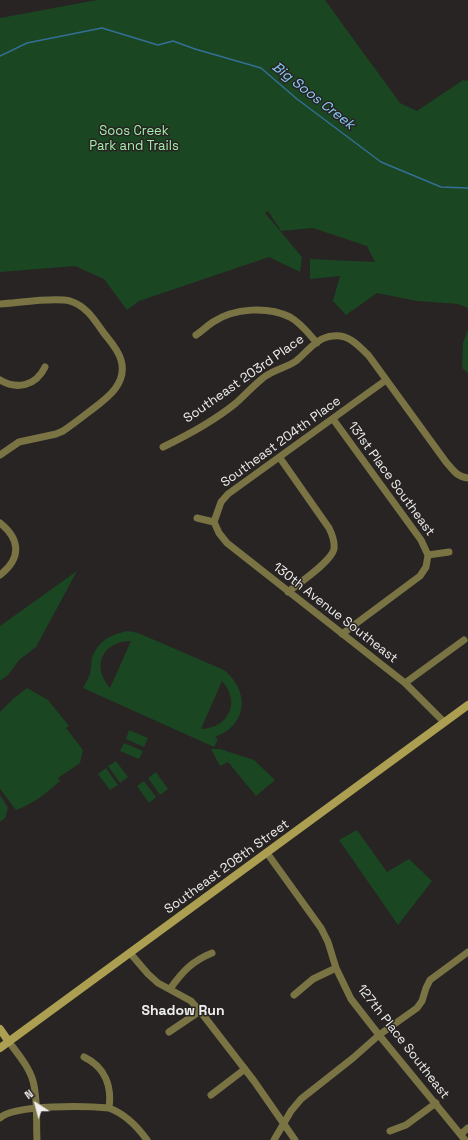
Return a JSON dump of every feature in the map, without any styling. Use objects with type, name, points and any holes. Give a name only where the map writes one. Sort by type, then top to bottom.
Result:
[{"type":"main road","name":"Southeast 208th Street","points":[[0,1048],[468,705]]},
{"type":"main road","points":[[0,1029],[9,1042]]},
{"type":"street","points":[[0,304],[57,300],[79,304],[88,312],[114,346],[121,361],[122,370],[119,383],[110,396],[63,431],[56,434],[19,442],[0,455]]},
{"type":"street","points":[[196,335],[214,321],[234,313],[255,311],[275,312],[290,317],[317,342]]},
{"type":"street","name":"Southeast 203rd Place","points":[[162,447],[203,425],[236,403],[264,377],[294,362],[323,338],[341,336],[348,338],[369,356],[386,380]]},
{"type":"street","points":[[0,380],[13,386],[27,384],[39,377],[45,367]]},
{"type":"street","points":[[386,380],[456,474],[468,478]]},
{"type":"street","name":"Southeast 204th Place","points":[[214,522],[221,502],[228,494],[280,458],[386,380]]},
{"type":"street","name":"131st Place Southeast","points":[[333,419],[421,540],[428,554]]},
{"type":"street","points":[[280,458],[329,528],[334,538],[334,548],[330,559],[288,592]]},
{"type":"street","points":[[197,518],[214,522]]},
{"type":"street","name":"130th Avenue Southeast","points":[[214,522],[219,533],[227,543],[405,683],[444,722]]},
{"type":"street","points":[[0,523],[10,532],[16,543],[16,556],[11,564],[0,574]]},
{"type":"street","points":[[342,634],[420,576],[426,567],[428,554],[449,552]]},
{"type":"street","points":[[405,683],[464,640]]},
{"type":"street","name":"127th Place Southeast","points":[[267,853],[321,928],[328,942],[336,968],[351,999],[465,1140]]},
{"type":"street","points":[[274,1140],[283,1123],[301,1099],[353,1058],[379,1035],[417,1008],[422,1001],[430,980],[468,952]]},
{"type":"street","points":[[130,953],[158,983],[191,1001],[200,1011],[274,1108],[295,1140]]},
{"type":"street","points":[[170,989],[179,976],[190,965],[200,958],[212,953]]},
{"type":"street","points":[[294,994],[313,979],[336,968]]},
{"type":"street","points":[[169,1032],[200,1011]]},
{"type":"street","points":[[9,1042],[23,1061],[33,1080],[37,1140]]},
{"type":"street","points":[[84,1057],[95,1063],[107,1080],[110,1092],[109,1108]]},
{"type":"street","points":[[211,1095],[245,1069]]},
{"type":"street","points":[[390,1131],[406,1125],[436,1103]]},
{"type":"street","points":[[0,1118],[13,1112],[36,1108],[109,1108],[128,1119],[147,1140]]},
{"type":"street","points":[[461,1134],[468,1128]]},
{"type":"green space","name":"Soos Creek Park and Trails","points":[[97,0],[325,0],[400,103],[417,111],[463,80],[468,81],[468,308],[458,304],[417,301],[377,293],[346,315],[333,301],[340,276],[310,279],[310,259],[375,262],[367,246],[313,228],[281,231],[268,211],[265,213],[302,257],[300,272],[269,257],[139,301],[127,310],[104,279],[75,266],[0,272],[0,18]]},
{"type":"green space","points":[[468,329],[468,373],[462,368],[463,343]]},
{"type":"green space","points":[[77,571],[36,647],[19,660],[8,675],[0,681],[0,626]]},
{"type":"green space","points":[[128,631],[138,633],[224,670],[232,678],[238,688],[242,707],[234,724],[226,732],[215,737],[218,739],[214,747],[83,688],[90,674],[92,658],[98,647],[111,636]],"holes":[[[131,641],[110,688],[104,680],[101,672],[102,657],[113,645]],[[222,681],[228,689],[231,697],[229,712],[225,719],[219,724],[211,728],[201,729]]]},
{"type":"green space","points":[[27,688],[48,700],[69,726],[66,728],[83,750],[80,763],[58,778],[60,781],[34,801],[16,810],[0,789],[0,712]]},
{"type":"green space","points":[[129,730],[148,738],[144,747],[126,739]]},
{"type":"green space","points":[[124,743],[143,751],[139,759],[120,751]]},
{"type":"green space","points":[[211,749],[220,749],[254,760],[275,780],[256,796],[228,762],[220,766]]},
{"type":"green space","points":[[116,761],[128,777],[120,783],[108,766]]},
{"type":"green space","points":[[106,768],[118,785],[110,790],[98,774]]},
{"type":"green space","points":[[156,772],[168,789],[160,795],[148,778]]},
{"type":"green space","points":[[144,781],[156,797],[149,803],[137,786]]},
{"type":"green space","points":[[0,795],[8,808],[5,818],[0,822]]},
{"type":"green space","points":[[357,830],[387,872],[409,859],[432,881],[398,925],[339,840]]},
{"type":"waterway","name":"Big Soos Creek","points":[[0,56],[27,43],[102,28],[158,45],[173,41],[261,68],[297,99],[381,162],[441,187],[468,188]]},
{"type":"district","name":"Shadow Run","points":[[183,1011]]}]
